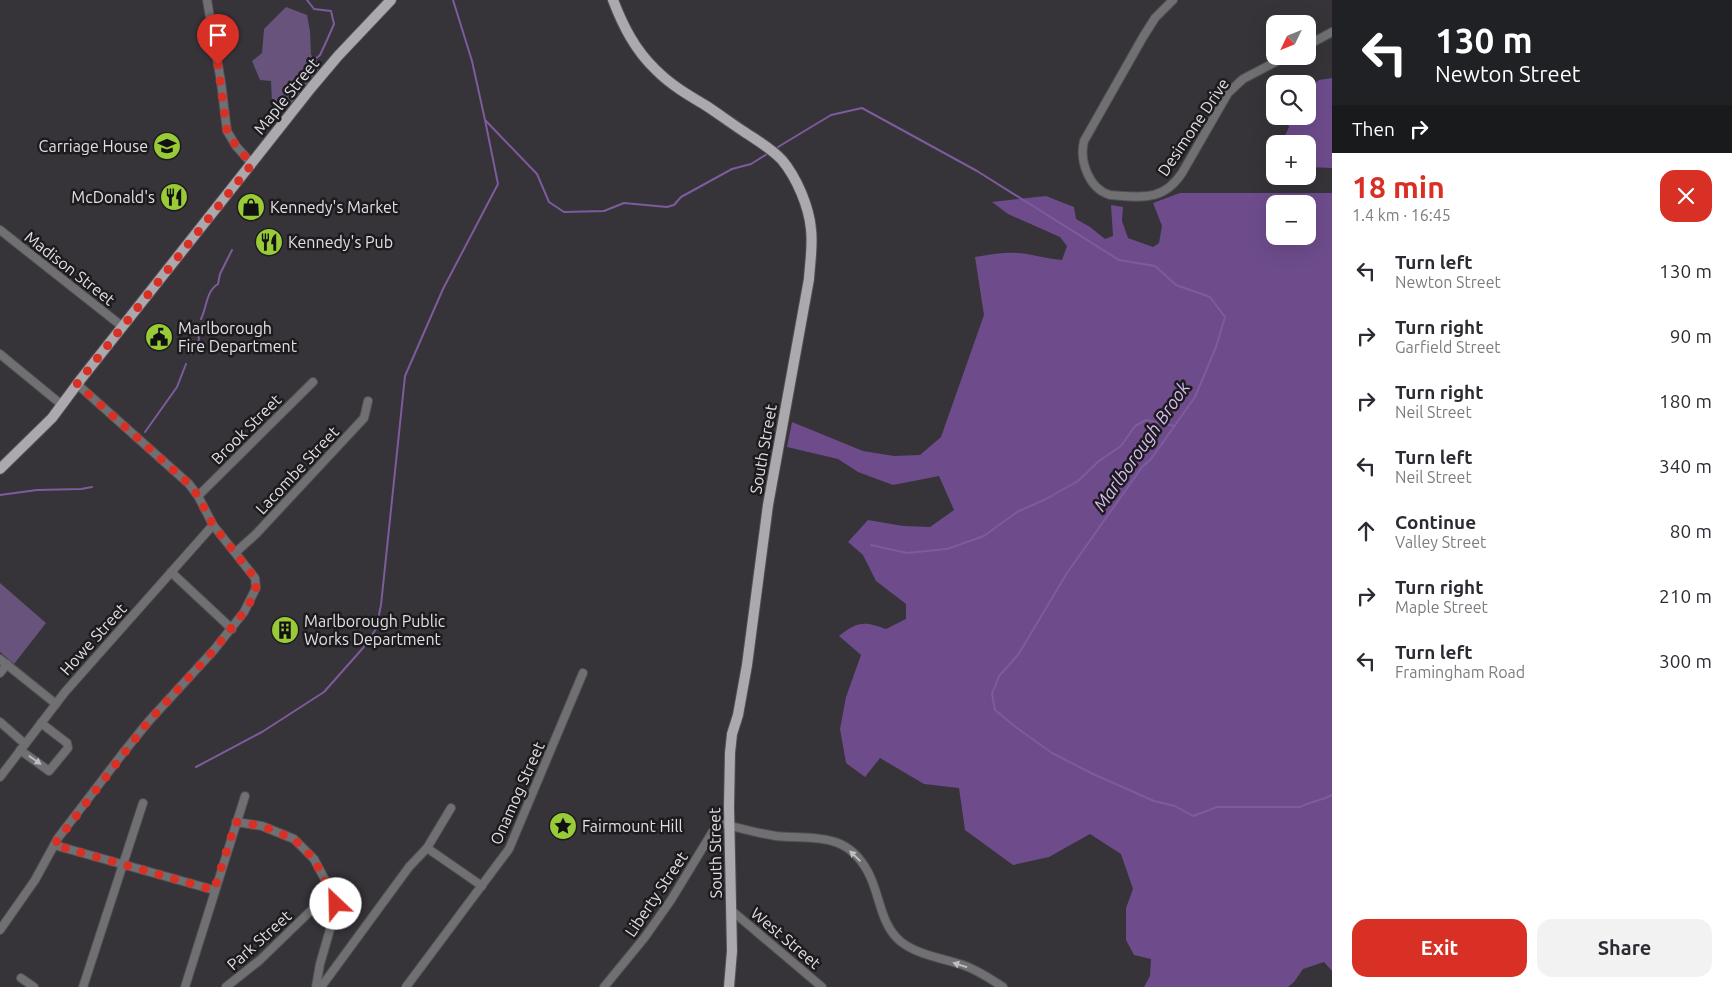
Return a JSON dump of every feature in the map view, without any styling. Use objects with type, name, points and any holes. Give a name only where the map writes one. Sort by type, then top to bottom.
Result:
[{"type":"main road","name":"Maple Street","points":[[2,464],[52,418],[336,59],[391,0]]},
{"type":"main road","name":"South Street","points":[[612,0],[636,48],[657,72],[682,92],[706,106],[781,159],[798,187],[811,229],[812,245],[809,279],[768,505],[747,665],[738,715],[732,734],[729,771],[732,951],[729,987]]},
{"type":"street","points":[[207,0],[227,131],[236,146],[252,164]]},
{"type":"street","name":"Desimone Drive","points":[[1173,0],[1155,18],[1143,37],[1084,142],[1083,154],[1088,175],[1094,184],[1105,193],[1110,195],[1147,197],[1167,190],[1182,173],[1228,93],[1243,78],[1269,65]]},
{"type":"street","points":[[1316,41],[1332,32]]},
{"type":"street","name":"Madison Street","points":[[0,230],[123,327]]},
{"type":"street","points":[[0,354],[62,404]]},
{"type":"street","name":"Brook Street","points":[[198,496],[313,382]]},
{"type":"street","points":[[2,925],[35,880],[54,845],[148,722],[232,629],[252,599],[256,588],[255,578],[213,525],[198,496],[189,484],[77,384]]},
{"type":"street","name":"Lacombe Street","points":[[236,552],[256,534],[364,418],[368,401]]},
{"type":"street","name":"Howe Street","points":[[0,777],[56,704],[213,525]]},
{"type":"street","points":[[171,572],[232,629]]},
{"type":"street","points":[[0,672],[3,661],[56,704]]},
{"type":"street","name":"Onamog Street","points":[[406,987],[509,849],[583,673]]},
{"type":"street","points":[[0,722],[23,747],[49,770],[68,748],[67,743],[41,723]]},
{"type":"street","points":[[185,987],[245,796]]},
{"type":"street","points":[[83,987],[143,803]]},
{"type":"street","points":[[321,987],[409,867],[426,848],[451,808]]},
{"type":"street","points":[[236,822],[262,826],[294,839],[314,859],[331,891],[336,904],[316,987]]},
{"type":"street","name":"Liberty Street","points":[[604,987],[645,937],[671,900],[716,826],[720,823],[730,825]]},
{"type":"street","points":[[730,825],[774,835],[825,838],[840,843],[857,857],[868,871],[888,925],[900,941],[918,951],[970,968],[1003,987]]},
{"type":"street","points":[[54,845],[214,890]]},
{"type":"street","points":[[426,848],[482,886]]},
{"type":"street","name":"Park Street","points":[[226,987],[260,960],[331,891]]},
{"type":"street","name":"West Street","points":[[732,910],[822,987]]},
{"type":"street","points":[[21,978],[34,987]]},
{"type":"shaded area","points":[[286,7],[307,15],[311,55],[322,65],[289,106],[282,106],[272,102],[271,81],[260,80],[252,61],[262,53],[264,29]]},
{"type":"shaded area","points":[[1332,78],[1332,168],[1316,167],[1316,135],[1285,135],[1288,125],[1316,125],[1316,82],[1319,80]]},
{"type":"shaded area","points":[[1180,193],[1332,193],[1332,971],[1324,962],[1303,969],[1288,987],[1144,987],[1150,976],[1151,959],[1134,955],[1126,940],[1126,908],[1133,889],[1121,854],[1090,834],[1049,857],[1013,865],[965,830],[959,788],[924,784],[880,758],[865,777],[846,763],[840,729],[846,697],[861,655],[839,636],[856,625],[866,624],[886,629],[906,619],[906,604],[876,581],[863,555],[848,542],[868,520],[903,526],[930,527],[954,510],[939,476],[893,485],[858,472],[838,459],[787,447],[792,422],[863,451],[894,456],[920,455],[941,437],[984,315],[975,257],[1014,253],[1062,260],[1067,246],[1060,237],[1008,214],[992,202],[1046,196],[1074,207],[1076,219],[1105,239],[1113,236],[1111,205],[1123,207],[1122,221],[1128,238],[1153,247],[1159,243],[1162,226],[1153,203]]},
{"type":"shaded area","points":[[0,583],[46,623],[14,664],[0,652]]},
{"type":"waterway","points":[[294,78],[302,77],[306,67],[320,55],[334,24],[331,11],[314,9],[307,0]]},
{"type":"waterway","name":"Marlborough Brook","points":[[453,0],[472,61],[485,120],[537,174],[549,202],[564,212],[604,211],[624,203],[667,207],[674,205],[681,197],[732,169],[751,164],[767,154]]},
{"type":"waterway","name":"Marlborough Brook","points":[[778,147],[831,115],[862,108],[977,171],[1119,260],[1155,266],[1176,285],[1210,297],[1225,317],[1216,347],[1195,397],[1151,459],[1142,467],[1067,573],[1018,655],[999,676],[992,694],[995,710],[1052,753],[1093,774],[1154,801],[1175,806],[1193,816],[1217,807],[1300,807],[1332,795]]},
{"type":"waterway","points":[[196,767],[262,732],[324,692],[363,648],[376,629],[381,605],[405,376],[443,289],[498,184],[485,120]]},
{"type":"waterway","points":[[201,319],[209,295],[218,284],[220,274],[232,250]]},
{"type":"waterway","points":[[191,354],[199,340],[197,328]]},
{"type":"waterway","points":[[145,432],[177,387],[186,364]]},
{"type":"waterway","points":[[871,545],[907,553],[947,549],[984,536],[1017,512],[1046,499],[1078,481],[1099,461],[1121,446],[1135,426],[1146,420],[1175,426]]},
{"type":"waterway","points":[[0,495],[37,490],[92,487]]},
{"type":"place","name":"Carriage House","points":[[167,146]]},
{"type":"place","name":"McDonald's","points":[[174,197]]},
{"type":"place","name":"Kennedy's Market","points":[[251,207]]},
{"type":"place","name":"Kennedy's Pub","points":[[269,242]]},
{"type":"place","name":"Marlborough Fire Department","points":[[159,337]]},
{"type":"place","name":"Marlborough Public Works Department","points":[[285,630]]},
{"type":"place","name":"Fairmount Hill","points":[[563,826]]},
{"type":"route","points":[[218,65],[224,120],[228,136],[252,164],[77,384],[189,484],[204,506],[213,525],[255,578],[256,588],[252,599],[228,634],[148,722],[54,845],[214,890],[236,822],[262,826],[294,839],[305,849],[314,859],[336,904]]}]
